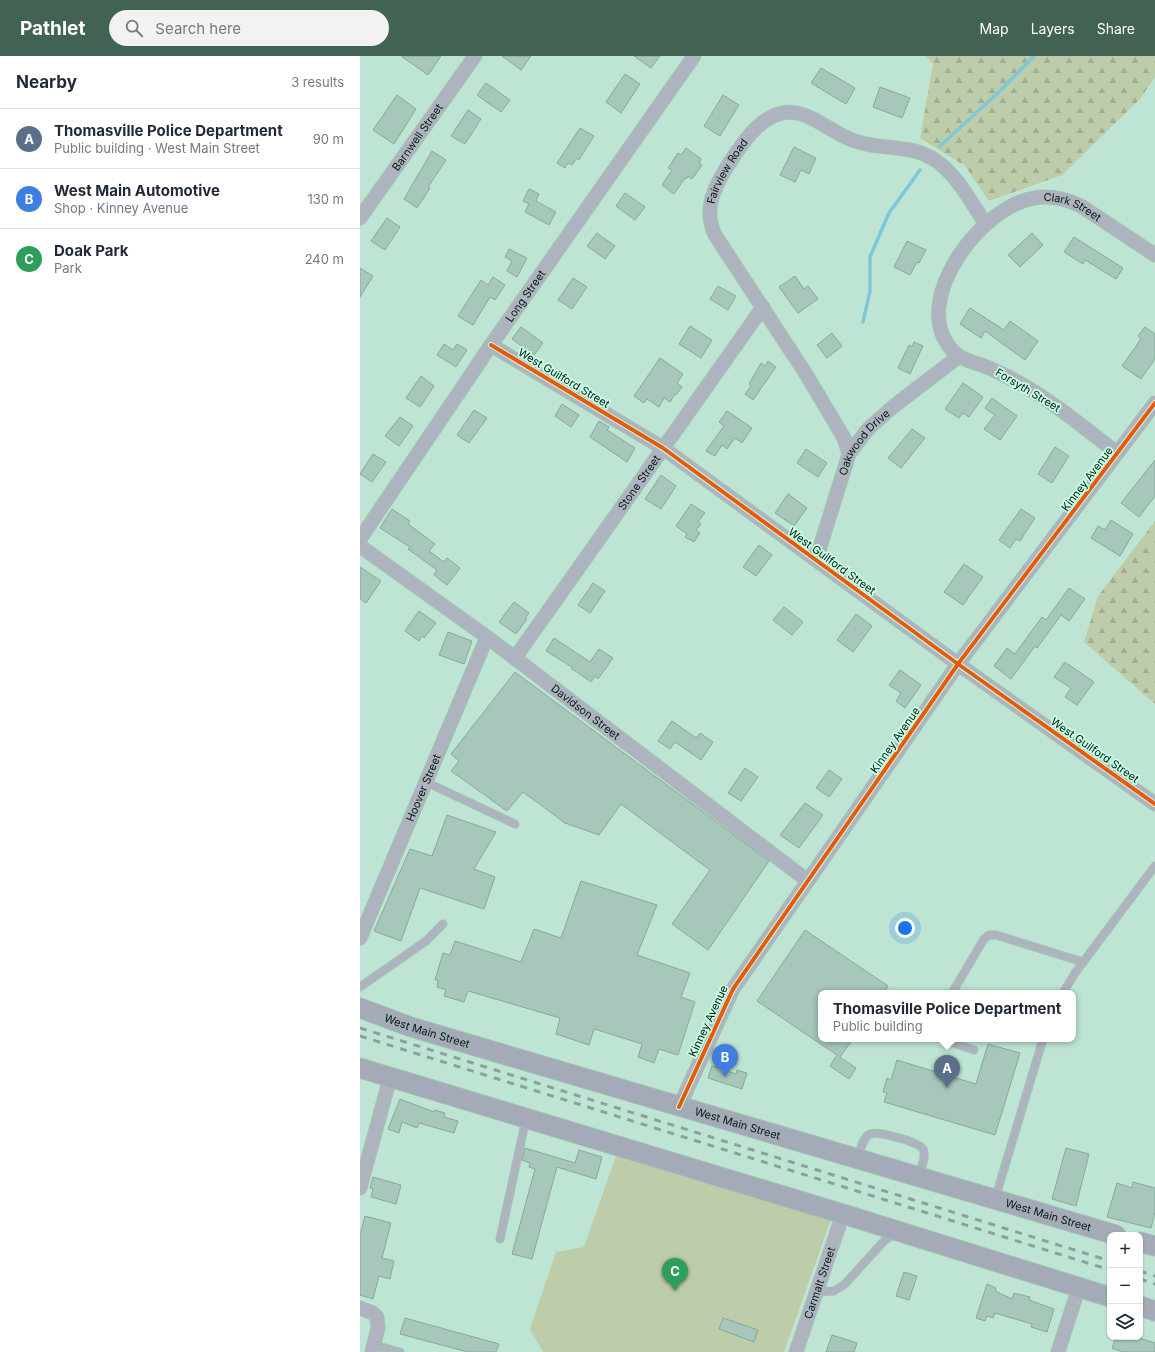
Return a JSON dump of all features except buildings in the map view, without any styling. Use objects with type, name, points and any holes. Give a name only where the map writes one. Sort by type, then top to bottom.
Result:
[{"type":"main road","name":"West Main Street","points":[[360,1008],[411,1027],[1107,1232]]},
{"type":"main road","points":[[360,1068],[897,1230],[1107,1295]]},
{"type":"main road","points":[[1143,1243],[1155,1246]]},
{"type":"main road","points":[[1143,1307],[1155,1311]]},
{"type":"street","name":"Barnwell Street","points":[[360,218],[475,56]]},
{"type":"street","name":"Long Street","points":[[360,539],[491,345],[694,56]]},
{"type":"street","name":"Fairview Road","points":[[850,454],[844,438],[806,374],[715,235],[710,225],[709,206],[716,186],[742,144],[764,121],[773,116],[791,112],[803,114],[849,139],[866,144],[916,152],[944,165],[985,223]]},
{"type":"street","name":"Clark Street","points":[[985,223],[1011,206],[1034,198],[1055,197],[1068,200],[1081,206],[1155,255]]},
{"type":"street","points":[[958,357],[947,344],[940,327],[940,304],[943,288],[951,267],[985,223]]},
{"type":"street","name":"Stone Street","points":[[515,658],[763,307]]},
{"type":"street","name":"West Guilford Street","points":[[491,345],[663,448],[958,664],[1155,804]]},
{"type":"street","name":"Forsyth Street","points":[[958,357],[986,366],[1026,386],[1057,407],[1117,453]]},
{"type":"street","name":"Oakwood Drive","points":[[816,560],[850,454],[868,429],[894,406],[958,357]]},
{"type":"street","name":"Kinney Avenue","points":[[679,1107],[733,989],[958,664],[1155,402]]},
{"type":"street","name":"Davidson Street","points":[[360,546],[515,658],[808,882]]},
{"type":"street","name":"Hoover Street","points":[[360,938],[487,637]]},
{"type":"street","points":[[360,1188],[390,1078]]},
{"type":"street","name":"Carmalt Street","points":[[796,1352],[843,1214]]},
{"type":"street","points":[[1058,1352],[1079,1287]]},
{"type":"street","points":[[360,1308],[373,1313],[377,1317],[378,1328],[373,1348]]},
{"type":"lane","points":[[426,782],[515,824]]},
{"type":"lane","points":[[1065,990],[1083,962],[1155,866]]},
{"type":"lane","points":[[360,987],[426,941],[443,924]]},
{"type":"lane","points":[[956,990],[984,939],[989,935],[996,935],[1083,962]]},
{"type":"lane","points":[[951,1042],[974,1050]]},
{"type":"lane","points":[[995,1200],[1042,1042]]},
{"type":"lane","points":[[500,1239],[526,1119]]},
{"type":"lane","points":[[858,1159],[865,1138],[871,1133],[878,1132],[917,1144],[922,1148],[924,1154],[919,1177]]},
{"type":"lane","points":[[816,1292],[834,1291],[844,1284],[897,1230]]},
{"type":"lane","points":[[373,1348],[400,1352]]},
{"type":"green space","points":[[926,56],[1155,56],[1155,77],[1140,99],[1062,175],[989,201],[965,166],[920,138],[933,64]]},
{"type":"green space","points":[[1155,521],[1155,704],[1084,642],[1098,596]]},
{"type":"green space","points":[[617,1153],[834,1211],[784,1352],[543,1352],[530,1329],[556,1252],[584,1247]]},
{"type":"waterway","points":[[940,146],[1000,91],[1034,56]]},
{"type":"waterway","points":[[863,322],[870,291],[870,257],[889,213],[920,170]]},
{"type":"railway","points":[[360,1028],[1107,1260]]},
{"type":"railway","points":[[360,1036],[1107,1269]]},
{"type":"railway","points":[[1143,1272],[1155,1276]]},
{"type":"railway","points":[[1143,1280],[1155,1284]]},
{"type":"cycle path","points":[[491,345],[663,448],[958,664],[1155,804]]},
{"type":"cycle path","points":[[679,1107],[733,989],[958,664],[1155,403]]},
{"type":"place","name":"West Main Automotive","points":[[725,1077]]},
{"type":"place","name":"Thomasville Police Department","points":[[947,1088]]},
{"type":"place","name":"Doak Park","points":[[675,1291]]}]
